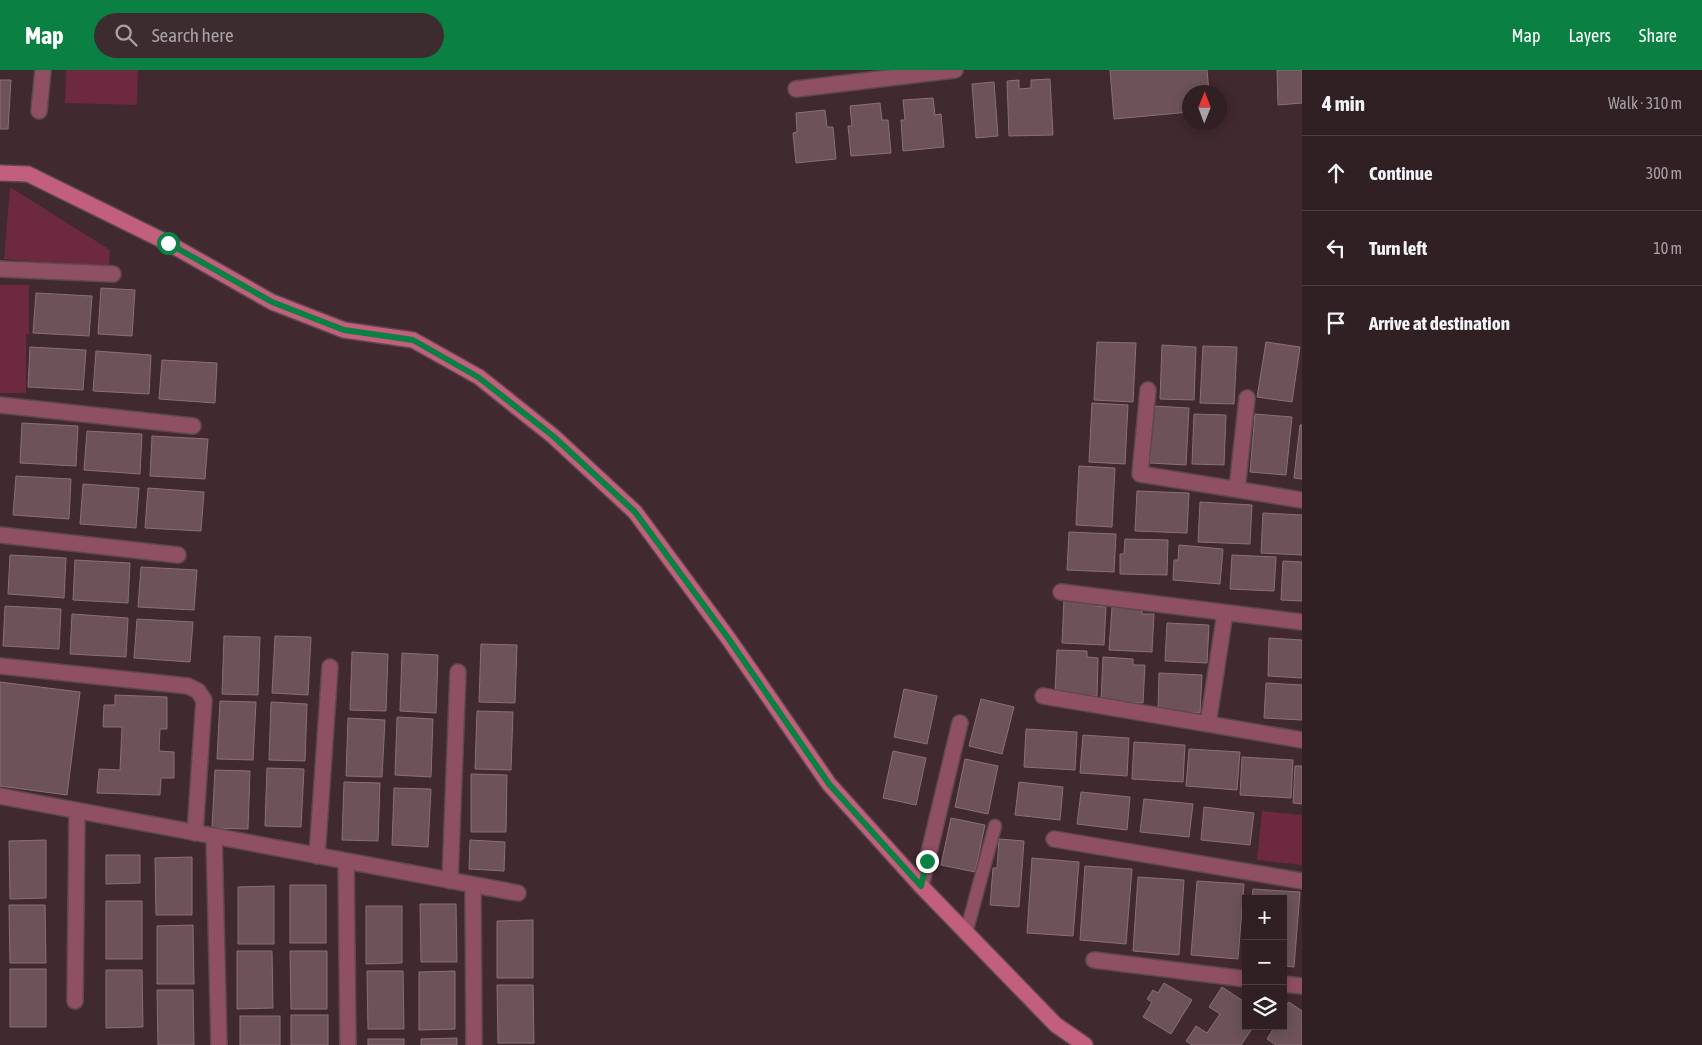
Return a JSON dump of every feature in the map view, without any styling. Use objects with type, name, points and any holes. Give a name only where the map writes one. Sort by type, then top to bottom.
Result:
[{"type":"street","points":[[39,111],[43,70]]},
{"type":"street","points":[[796,89],[931,71],[955,70]]},
{"type":"street","points":[[0,173],[28,174],[168,243],[272,302],[344,330],[413,340],[478,377],[553,436],[635,512],[728,638],[829,784],[921,886],[1056,1025],[1085,1045]]},
{"type":"street","points":[[0,269],[113,274]]},
{"type":"street","points":[[1148,390],[1140,474],[1302,500]]},
{"type":"street","points":[[1237,489],[1247,398]]},
{"type":"street","points":[[0,405],[193,426]]},
{"type":"street","points":[[0,534],[178,555]]},
{"type":"street","points":[[1061,592],[1302,622]]},
{"type":"street","points":[[1208,724],[1225,613]]},
{"type":"street","points":[[0,666],[188,686],[198,690],[204,700],[195,833]]},
{"type":"street","points":[[317,856],[330,667]]},
{"type":"street","points":[[450,881],[458,672]]},
{"type":"street","points":[[1043,696],[1302,740]]},
{"type":"street","points":[[921,886],[960,723]]},
{"type":"street","points":[[0,796],[518,893]]},
{"type":"street","points":[[75,1001],[77,811]]},
{"type":"street","points":[[214,836],[220,1045]]},
{"type":"street","points":[[1054,839],[1302,881]]},
{"type":"street","points":[[346,861],[348,1045]]},
{"type":"street","points":[[473,885],[474,1045]]},
{"type":"street","points":[[1094,960],[1242,978]]},
{"type":"street","points":[[1287,984],[1302,986]]},
{"type":"lane","points":[[966,933],[995,826]]},
{"type":"shaded area","points":[[66,70],[138,70],[137,105],[65,103]]},
{"type":"shaded area","points":[[10,187],[110,250],[109,267],[4,259]]},
{"type":"shaded area","points":[[0,285],[29,285],[29,334],[26,334],[26,393],[0,393]]},
{"type":"shaded area","points":[[1262,811],[1302,815],[1302,865],[1257,860]]},
{"type":"building","points":[[1110,70],[1207,70],[1208,85],[1182,85],[1182,113],[1114,119]]},
{"type":"building","points":[[1277,70],[1302,70],[1302,103],[1278,105]]},
{"type":"building","points":[[1050,79],[1053,135],[1009,136],[1007,81],[1019,80],[1019,89],[1031,88],[1031,80]]},
{"type":"building","points":[[0,80],[11,80],[8,129],[0,129]]},
{"type":"building","points":[[994,82],[998,136],[976,138],[972,84]]},
{"type":"building","points":[[933,98],[935,115],[941,114],[944,147],[903,151],[901,120],[905,120],[903,100]]},
{"type":"building","points":[[880,103],[882,120],[888,120],[891,153],[851,156],[848,126],[852,126],[850,106]]},
{"type":"building","points":[[825,110],[827,127],[833,127],[836,159],[796,163],[793,133],[797,132],[796,113]]},
{"type":"building","points":[[101,288],[135,290],[132,336],[98,334]]},
{"type":"building","points":[[36,293],[92,296],[89,336],[33,333]]},
{"type":"building","points":[[1097,342],[1136,343],[1133,402],[1094,400]]},
{"type":"building","points":[[1266,342],[1300,347],[1292,402],[1257,397]]},
{"type":"building","points":[[1162,345],[1196,347],[1194,400],[1160,399]]},
{"type":"building","points":[[1203,346],[1237,347],[1234,404],[1200,403]]},
{"type":"building","points":[[30,347],[86,350],[83,390],[28,387]]},
{"type":"building","points":[[96,351],[151,355],[149,394],[93,391]]},
{"type":"building","points":[[162,360],[217,363],[215,403],[159,399]]},
{"type":"building","points":[[1092,403],[1128,405],[1125,464],[1089,462]]},
{"type":"building","points":[[1153,406],[1189,408],[1186,465],[1150,463]]},
{"type":"building","points":[[1194,414],[1226,415],[1224,465],[1192,464]]},
{"type":"building","points":[[1255,414],[1292,417],[1286,475],[1250,472]]},
{"type":"building","points":[[22,423],[78,426],[76,466],[20,463]]},
{"type":"building","points":[[1300,425],[1302,425],[1302,479],[1294,478]]},
{"type":"building","points":[[87,431],[142,434],[140,474],[84,470]]},
{"type":"building","points":[[152,436],[208,439],[205,479],[150,476]]},
{"type":"building","points":[[1079,466],[1115,468],[1112,527],[1076,525]]},
{"type":"building","points":[[16,476],[71,479],[69,519],[13,515]]},
{"type":"building","points":[[83,484],[139,488],[136,528],[80,524]]},
{"type":"building","points":[[148,488],[204,492],[201,531],[145,528]]},
{"type":"building","points":[[1137,491],[1189,493],[1187,533],[1135,531]]},
{"type":"building","points":[[1200,502],[1252,505],[1250,544],[1198,542]]},
{"type":"building","points":[[1263,513],[1302,515],[1302,555],[1261,553]]},
{"type":"building","points":[[1069,532],[1116,534],[1114,572],[1067,570]]},
{"type":"building","points":[[1125,539],[1168,540],[1167,575],[1120,574],[1120,554],[1124,554]]},
{"type":"building","points":[[1179,545],[1223,549],[1220,584],[1173,580],[1174,560],[1178,560]]},
{"type":"building","points":[[10,555],[66,558],[64,598],[8,594]]},
{"type":"building","points":[[1232,555],[1276,557],[1274,591],[1230,589]]},
{"type":"building","points":[[75,560],[130,563],[128,603],[73,600]]},
{"type":"building","points":[[1283,561],[1302,562],[1302,601],[1281,600]]},
{"type":"building","points":[[141,567],[197,570],[194,610],[138,607]]},
{"type":"building","points":[[1064,599],[1094,600],[1094,606],[1106,607],[1104,645],[1062,643]]},
{"type":"building","points":[[5,606],[61,609],[59,649],[3,646]]},
{"type":"building","points":[[1112,607],[1142,608],[1142,614],[1154,614],[1152,652],[1109,650]]},
{"type":"building","points":[[72,614],[128,618],[126,657],[70,654]]},
{"type":"building","points":[[137,619],[193,622],[190,662],[134,658]]},
{"type":"building","points":[[1167,623],[1209,625],[1207,663],[1165,661]]},
{"type":"building","points":[[224,636],[260,637],[258,695],[222,694]]},
{"type":"building","points":[[275,636],[311,637],[308,695],[272,693]]},
{"type":"building","points":[[1269,638],[1302,640],[1302,678],[1268,676]]},
{"type":"building","points":[[481,644],[517,645],[515,703],[479,702]]},
{"type":"building","points":[[1057,650],[1087,651],[1087,657],[1098,658],[1097,696],[1055,694]]},
{"type":"building","points":[[352,652],[388,654],[386,711],[350,710]]},
{"type":"building","points":[[402,653],[438,655],[436,713],[400,711]]},
{"type":"building","points":[[1103,657],[1133,659],[1133,665],[1145,665],[1143,703],[1101,701]]},
{"type":"building","points":[[1159,673],[1202,675],[1200,713],[1158,711]]},
{"type":"building","points":[[0,682],[80,692],[67,795],[0,786]]},
{"type":"building","points":[[1266,683],[1302,685],[1302,720],[1264,718]]},
{"type":"building","points":[[904,689],[937,696],[927,744],[894,737]]},
{"type":"building","points":[[115,695],[167,697],[167,729],[160,729],[159,751],[174,752],[174,778],[161,778],[160,795],[97,793],[99,769],[120,770],[122,727],[103,727],[104,705],[115,705]]},
{"type":"building","points":[[981,699],[1014,707],[1002,754],[969,746]]},
{"type":"building","points":[[220,701],[256,702],[253,760],[217,759]]},
{"type":"building","points":[[271,702],[307,704],[305,761],[269,760]]},
{"type":"building","points":[[477,711],[513,712],[511,770],[475,769]]},
{"type":"building","points":[[397,717],[433,719],[431,777],[395,775]]},
{"type":"building","points":[[348,718],[385,720],[382,777],[346,776]]},
{"type":"building","points":[[1026,729],[1077,732],[1075,770],[1024,767]]},
{"type":"building","points":[[1083,735],[1129,738],[1127,776],[1080,773]]},
{"type":"building","points":[[1134,742],[1185,745],[1183,782],[1132,779]]},
{"type":"building","points":[[1189,749],[1240,752],[1237,790],[1186,786]]},
{"type":"building","points":[[893,751],[926,758],[916,805],[883,798]]},
{"type":"building","points":[[1242,757],[1293,760],[1291,798],[1240,795]]},
{"type":"building","points":[[965,759],[998,766],[988,814],[955,807]]},
{"type":"building","points":[[1295,766],[1302,766],[1302,804],[1293,803]]},
{"type":"building","points":[[267,768],[304,769],[301,827],[265,826]]},
{"type":"building","points":[[215,770],[250,771],[248,829],[212,828]]},
{"type":"building","points":[[471,774],[507,775],[506,832],[471,832]]},
{"type":"building","points":[[344,782],[380,783],[378,841],[342,840]]},
{"type":"building","points":[[1019,782],[1063,787],[1060,820],[1015,815]]},
{"type":"building","points":[[394,788],[431,789],[428,847],[392,845]]},
{"type":"building","points":[[1081,792],[1130,797],[1127,830],[1077,824]]},
{"type":"building","points":[[1144,799],[1193,804],[1189,837],[1140,832]]},
{"type":"building","points":[[1204,807],[1254,813],[1250,845],[1201,840]]},
{"type":"building","points":[[951,818],[985,825],[975,872],[941,865]]},
{"type":"building","points":[[999,839],[1024,841],[1019,907],[990,905],[993,868],[997,868]]},
{"type":"building","points":[[46,840],[46,898],[10,899],[9,841]]},
{"type":"building","points":[[470,840],[505,842],[504,871],[469,869]]},
{"type":"building","points":[[106,855],[140,855],[140,883],[106,884]]},
{"type":"building","points":[[192,857],[192,915],[156,915],[155,858]]},
{"type":"building","points":[[1032,858],[1079,862],[1073,936],[1027,933]]},
{"type":"building","points":[[1085,866],[1132,869],[1126,944],[1080,940]]},
{"type":"building","points":[[1138,877],[1184,880],[1179,955],[1133,951]]},
{"type":"building","points":[[1197,881],[1244,884],[1238,959],[1191,955]]},
{"type":"building","points":[[290,885],[326,885],[326,943],[290,943]]},
{"type":"building","points":[[274,886],[274,944],[238,944],[238,887]]},
{"type":"building","points":[[1253,889],[1300,892],[1294,967],[1287,966],[1287,895],[1252,895]]},
{"type":"building","points":[[106,901],[142,901],[142,959],[106,959]]},
{"type":"building","points":[[420,904],[456,904],[457,962],[421,962]]},
{"type":"building","points":[[9,905],[45,905],[46,963],[10,963]]},
{"type":"building","points":[[366,906],[402,906],[402,963],[366,964]]},
{"type":"building","points":[[533,920],[533,978],[497,978],[497,921]]},
{"type":"building","points":[[193,925],[194,984],[157,984],[157,926]]},
{"type":"building","points":[[237,951],[272,951],[273,1008],[237,1009]]},
{"type":"building","points":[[290,951],[327,951],[327,1009],[291,1009]]},
{"type":"building","points":[[10,969],[46,969],[46,1027],[10,1027]]},
{"type":"building","points":[[106,970],[142,970],[143,1027],[106,1028]]},
{"type":"building","points":[[367,971],[403,971],[404,1029],[368,1029]]},
{"type":"building","points":[[455,971],[455,1029],[419,1030],[419,972]]},
{"type":"building","points":[[1164,983],[1192,1000],[1171,1034],[1143,1017],[1152,1002],[1147,999],[1153,990],[1158,993]]},
{"type":"building","points":[[497,985],[533,985],[534,1043],[498,1043]]},
{"type":"building","points":[[1222,987],[1242,1000],[1242,1030],[1251,1030],[1241,1045],[1192,1045],[1186,1041],[1196,1026],[1207,1033],[1220,1014],[1209,1007]]},
{"type":"building","points":[[157,990],[193,990],[194,1045],[158,1045]]},
{"type":"building","points":[[1289,1002],[1302,1011],[1302,1045],[1276,1045],[1267,1039],[1273,1030],[1287,1030],[1287,1004]]},
{"type":"building","points":[[291,1015],[328,1015],[328,1045],[291,1045]]},
{"type":"building","points":[[240,1016],[280,1016],[280,1045],[240,1045]]},
{"type":"building","points":[[457,1038],[457,1045],[421,1045],[421,1039]]},
{"type":"building","points":[[368,1039],[404,1039],[404,1045],[368,1045]]},
{"type":"route","points":[[168,243],[272,302],[344,330],[413,340],[478,377],[553,436],[635,512],[728,638],[829,784],[921,886],[927,861]]}]
